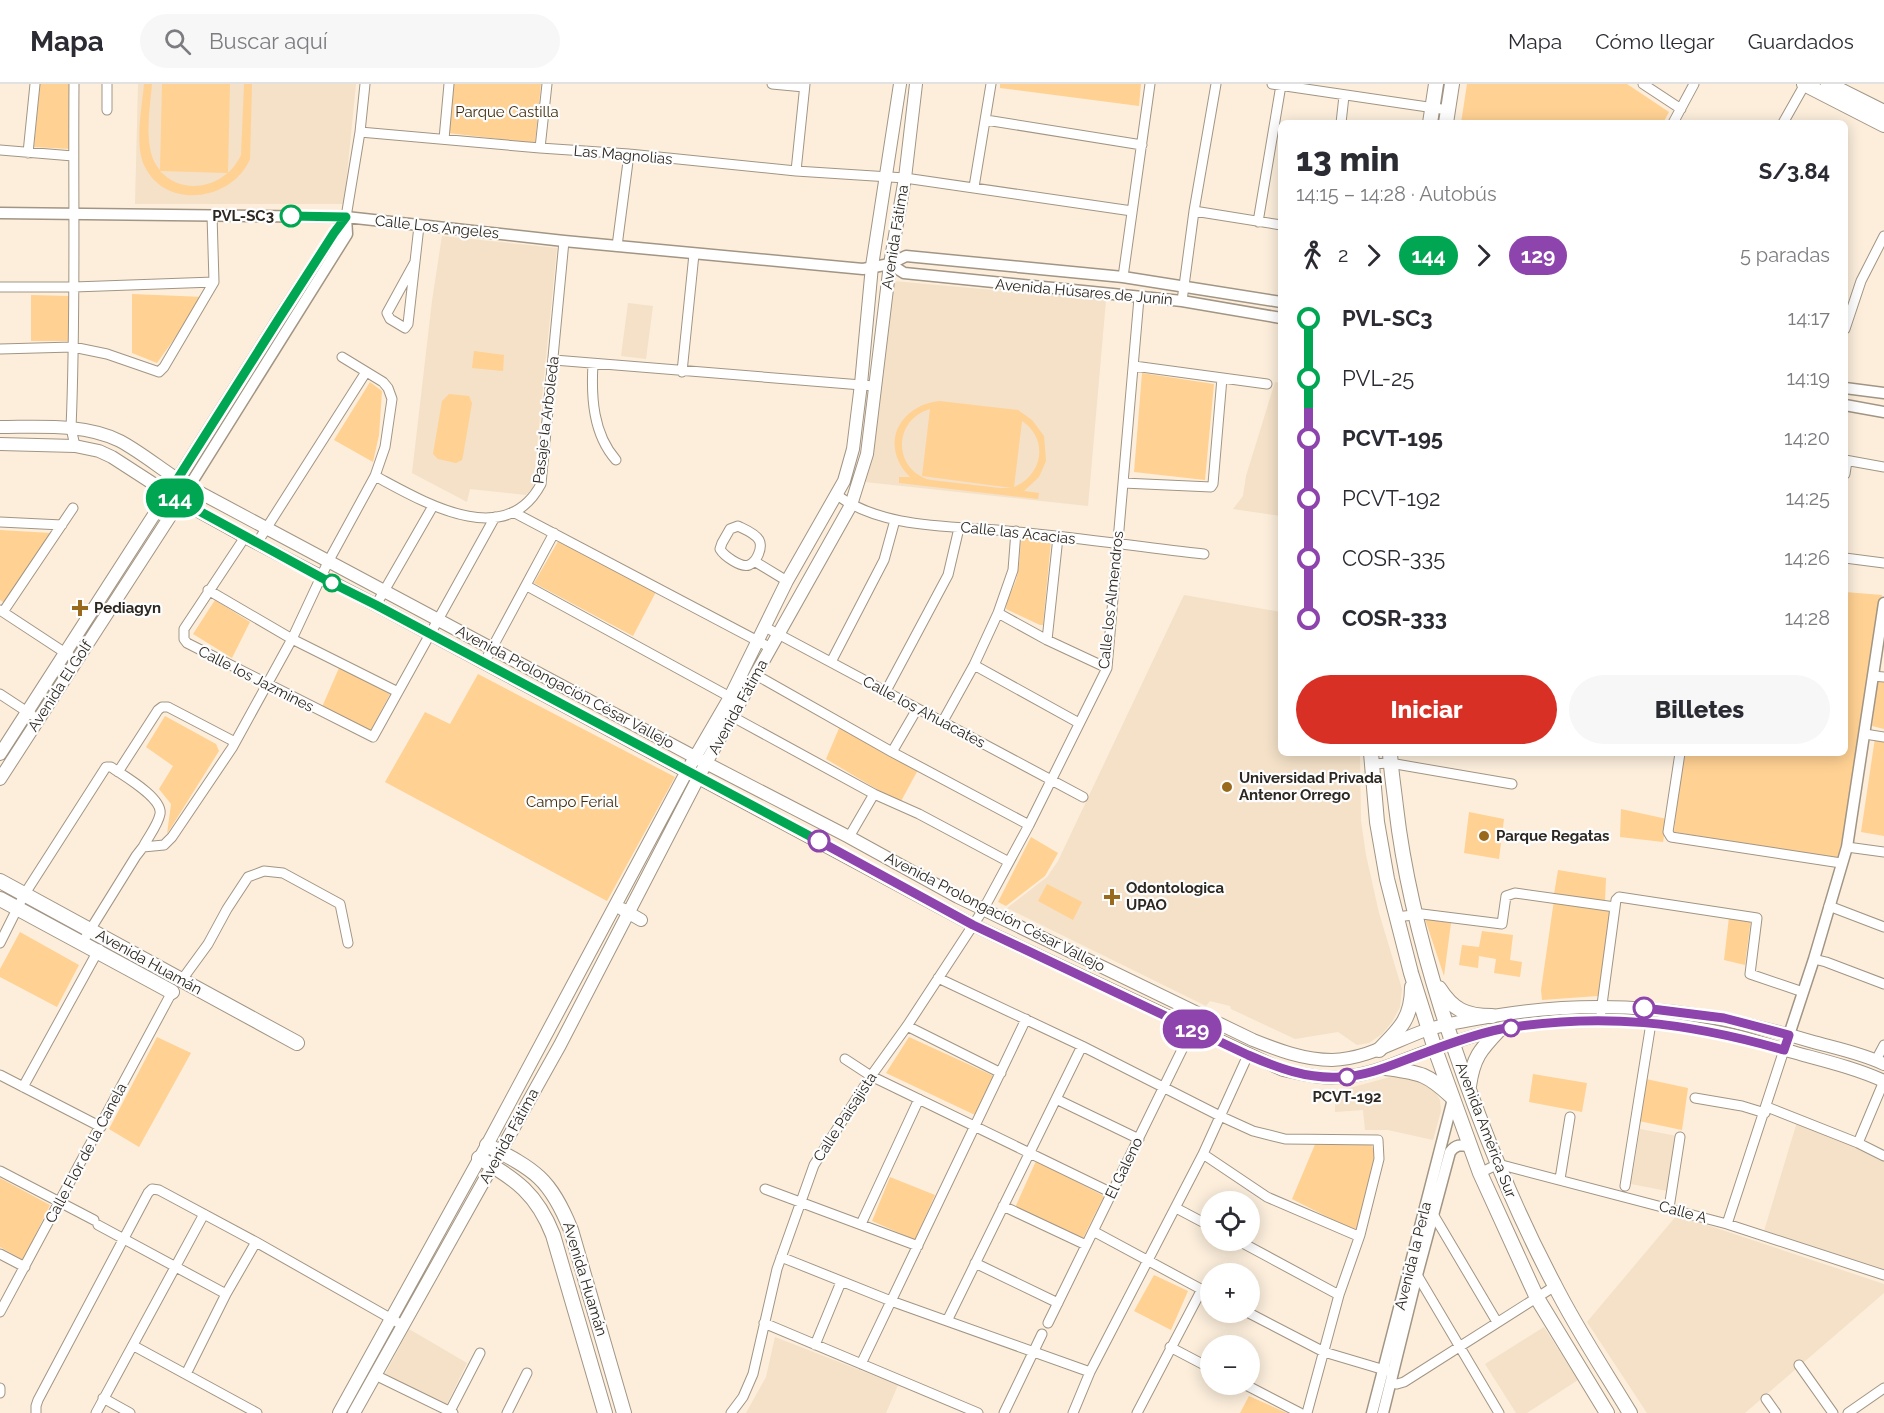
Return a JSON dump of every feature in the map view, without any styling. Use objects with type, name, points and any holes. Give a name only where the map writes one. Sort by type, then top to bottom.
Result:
[{"type":"main road","name":"Avenida Fátima","points":[[354,1413],[560,1045],[699,777],[701,760],[787,581],[844,481],[853,449],[872,266],[900,84]]},
{"type":"main road","name":"Avenida Fátima","points":[[339,1413],[546,1037],[687,771],[701,760],[733,717],[850,505],[867,454],[890,264],[905,178],[916,84]]},
{"type":"main road","points":[[1430,120],[1436,84]]},
{"type":"main road","points":[[1447,116],[1452,84]]},
{"type":"main road","points":[[1805,84],[1884,125]]},
{"type":"main road","points":[[1828,84],[1884,112]]},
{"type":"main road","name":"Avenida Prolongación César Vallejo","points":[[0,427],[70,428],[92,431],[121,442],[189,487],[958,897],[1274,1048],[1306,1057],[1332,1060],[1355,1057],[1379,1050],[1447,1024],[1555,1008],[1602,1007],[1642,1008],[1724,1018],[1880,1062]]},
{"type":"main road","name":"Avenida Prolongación César Vallejo","points":[[0,444],[75,446],[99,451],[112,457],[168,494],[245,537],[973,925],[1283,1070],[1310,1076],[1340,1077],[1386,1068],[1435,1049],[1499,1030],[1549,1023],[1600,1020],[1693,1028],[1734,1036],[1863,1072],[1884,1081]]},
{"type":"main road","name":"Avenida El Golf","points":[[0,754],[168,494]]},
{"type":"main road","name":"Avenida El Golf","points":[[0,779],[180,501]]},
{"type":"main road","points":[[101,596],[113,604]]},
{"type":"main road","name":"Avenida América Sur","points":[[1371,758],[1379,833],[1396,917],[1428,1030],[1480,1173],[1537,1298],[1606,1413]]},
{"type":"main road","name":"Avenida América Sur","points":[[1390,758],[1401,849],[1414,914],[1430,973],[1469,1088],[1526,1229],[1555,1286],[1629,1413]]},
{"type":"main road","points":[[741,800],[740,793],[744,787],[749,786]]},
{"type":"main road","points":[[901,885],[911,882],[910,871]]},
{"type":"main road","name":"Avenida Huamán","points":[[0,881],[297,1043]]},
{"type":"main road","points":[[923,898],[932,890],[937,890],[952,899],[958,897]]},
{"type":"main road","name":"Avenida Huamán","points":[[0,898],[172,993]]},
{"type":"main road","points":[[615,905],[641,920]]},
{"type":"main road","points":[[1411,973],[1410,1012],[1401,1028],[1379,1050],[1386,1068],[1416,1072],[1431,1078],[1453,1098]]},
{"type":"main road","points":[[1430,973],[1445,997],[1466,1014],[1492,1016]]},
{"type":"main road","points":[[1469,1088],[1471,1072],[1478,1053],[1499,1030]]},
{"type":"main road","points":[[546,1037],[560,1045]]},
{"type":"main road","name":"Avenida Huamán","points":[[487,1145],[520,1161],[538,1175],[552,1191],[562,1208],[624,1413]]},
{"type":"main road","name":"Avenida Huamán","points":[[479,1158],[524,1187],[547,1218],[605,1413]]},
{"type":"main road","points":[[439,1230],[452,1238]]},
{"type":"street","points":[[28,153],[35,84]]},
{"type":"street","points":[[74,84],[74,288],[70,428],[75,446]]},
{"type":"street","points":[[107,84],[107,110]]},
{"type":"street","points":[[346,217],[360,132],[365,84]]},
{"type":"street","points":[[444,139],[449,84]]},
{"type":"street","points":[[540,148],[547,84]]},
{"type":"street","points":[[772,84],[805,86],[796,171]]},
{"type":"street","points":[[974,187],[991,84]]},
{"type":"street","points":[[1124,277],[1150,84]]},
{"type":"street","points":[[1182,301],[1194,211],[1216,84]]},
{"type":"street","points":[[1643,84],[1681,109]]},
{"type":"street","points":[[1675,120],[1694,84]]},
{"type":"street","points":[[1786,120],[1805,84]]},
{"type":"street","points":[[1258,222],[1276,85],[1432,107],[1447,116]]},
{"type":"street","points":[[1341,120],[1344,96]]},
{"type":"street","points":[[986,120],[1142,145]]},
{"type":"street","name":"Las Magnolias","points":[[360,132],[629,154],[796,171],[905,178],[1132,211]]},
{"type":"street","points":[[0,150],[73,156]]},
{"type":"street","points":[[617,246],[629,154]]},
{"type":"street","points":[[1194,211],[1278,225]]},
{"type":"street","name":"Calle Los Angeles","points":[[0,213],[346,217],[694,254],[863,269],[872,266]]},
{"type":"street","points":[[0,349],[72,347],[107,354],[159,372],[214,282],[212,215]]},
{"type":"street","name":"Avenida El Golf","points":[[168,494],[346,217]]},
{"type":"street","name":"Avenida El Golf","points":[[180,501],[347,234],[346,217]]},
{"type":"street","points":[[415,262],[387,313],[390,319],[405,328],[408,324],[415,262],[419,225]]},
{"type":"street","points":[[1848,320],[1861,281],[1880,254],[1884,236]]},
{"type":"street","name":"Pasaje la Arboleda","points":[[375,476],[433,506],[465,516],[495,518],[513,512],[534,497],[541,484],[564,241]]},
{"type":"street","points":[[682,372],[694,254]]},
{"type":"street","name":"Avenida Húsares de Junín","points":[[872,266],[890,264],[906,256],[1124,277],[1278,302]]},
{"type":"street","name":"Avenida Húsares de Junín","points":[[890,264],[904,273],[1182,301],[1278,317]]},
{"type":"street","points":[[1044,288],[1047,269]]},
{"type":"street","points":[[0,287],[74,288],[214,282]]},
{"type":"street","name":"Calle los Almendros","points":[[983,910],[1029,825],[1107,668],[1140,298]]},
{"type":"street","points":[[278,320],[290,326]]},
{"type":"street","points":[[143,848],[164,845],[172,837],[235,742],[292,639],[328,562],[375,476],[385,447],[392,399],[383,382],[342,357]]},
{"type":"street","points":[[554,360],[874,386]]},
{"type":"street","points":[[593,364],[592,394],[601,435],[608,451],[616,460]]},
{"type":"street","points":[[1134,366],[1267,384]]},
{"type":"street","points":[[257,543],[366,372]]},
{"type":"street","points":[[1123,483],[1211,487],[1222,378]]},
{"type":"street","points":[[1848,388],[1884,393]]},
{"type":"street","points":[[1848,405],[1884,411]]},
{"type":"street","points":[[1848,460],[1884,467]]},
{"type":"street","name":"Calle las Acacias","points":[[837,495],[850,505],[895,520],[959,528],[1016,531],[1204,554]]},
{"type":"street","points":[[376,605],[433,506]]},
{"type":"street","points":[[73,508],[2,611],[77,660]]},
{"type":"street","points":[[513,512],[771,648]]},
{"type":"street","points":[[208,590],[292,639],[398,692],[495,518]]},
{"type":"street","points":[[831,663],[884,560],[895,520]]},
{"type":"street","points":[[0,522],[62,525]]},
{"type":"street","points":[[738,526],[759,539],[760,548],[754,561],[751,565],[743,566],[721,552],[722,543],[730,529],[738,526]]},
{"type":"street","points":[[886,691],[948,575],[959,528]]},
{"type":"street","points":[[943,722],[999,613],[1013,570],[1016,531]]},
{"type":"street","points":[[484,663],[554,533]]},
{"type":"street","name":"Calle los Jazmines","points":[[245,537],[184,629],[184,639],[187,643],[373,737],[398,692]]},
{"type":"street","points":[[1047,640],[1058,537]]},
{"type":"street","points":[[1848,558],[1884,563]]},
{"type":"street","points":[[754,561],[787,581]]},
{"type":"street","points":[[527,586],[730,698]]},
{"type":"street","points":[[1727,1224],[1814,959],[1846,847],[1865,734],[1878,677],[1884,603]]},
{"type":"street","points":[[999,613],[1047,640],[1107,668]]},
{"type":"street","name":"Calle los Ahuacates","points":[[765,627],[1083,797]]},
{"type":"street","points":[[974,665],[1079,723]]},
{"type":"street","points":[[756,675],[892,752],[1029,825]]},
{"type":"street","points":[[0,694],[39,719]]},
{"type":"street","points":[[118,772],[162,707],[168,707],[235,742]]},
{"type":"street","points":[[892,752],[917,709]]},
{"type":"street","points":[[733,717],[874,794],[919,814],[1009,862]]},
{"type":"street","points":[[1865,734],[1884,737]]},
{"type":"street","points":[[1680,756],[1668,832],[1671,837],[1841,863]]},
{"type":"street","points":[[1371,758],[1390,758],[1512,784]]},
{"type":"street","points":[[0,943],[24,895],[106,767],[111,767],[156,800],[160,808],[160,816],[143,848],[82,944]]},
{"type":"street","points":[[849,837],[874,794]]},
{"type":"street","points":[[1846,847],[1884,852]]},
{"type":"street","points":[[181,981],[208,944],[248,877],[264,871],[283,873],[340,904],[348,942]]},
{"type":"street","points":[[1396,917],[1414,914],[1502,924],[1506,896],[1515,893],[1757,918],[1750,974],[1803,992]]},
{"type":"street","points":[[1600,1020],[1616,903]]},
{"type":"street","points":[[1829,906],[1884,927]]},
{"type":"street","name":"Calle Paisajista","points":[[731,1413],[743,1397],[753,1374],[781,1257],[814,1165],[983,910]]},
{"type":"street","points":[[23,1087],[105,939]]},
{"type":"street","points":[[1814,959],[1884,984]]},
{"type":"street","points":[[938,978],[1253,1131],[1285,1139],[1378,1141],[1379,1159],[1307,1413]]},
{"type":"street","name":"Calle Flor de la Canela","points":[[0,1312],[172,993]]},
{"type":"street","name":"El Galeno","points":[[1048,1323],[1200,1013]]},
{"type":"street","points":[[861,1364],[1026,1019]]},
{"type":"street","points":[[1625,1186],[1651,1023]]},
{"type":"street","points":[[907,1026],[1000,1073]]},
{"type":"street","points":[[1880,1062],[1884,1045]]},
{"type":"street","points":[[947,1321],[1082,1046]]},
{"type":"street","points":[[1073,1413],[1090,1372],[1203,1154],[1248,1055]]},
{"type":"street","points":[[845,1059],[871,1076],[1112,1193]]},
{"type":"street","points":[[0,1075],[101,1127]]},
{"type":"street","points":[[1858,1143],[1884,1081]]},
{"type":"street","name":"Avenida la Perla","points":[[1383,1413],[1412,1263],[1453,1098]]},
{"type":"street","points":[[1695,1098],[1766,1110],[1858,1143],[1884,1156]]},
{"type":"street","points":[[861,1224],[919,1099]]},
{"type":"street","points":[[1056,1099],[1138,1139]]},
{"type":"street","points":[[1560,1179],[1570,1117]]},
{"type":"street","points":[[1669,1208],[1680,1137]]},
{"type":"street","name":"Avenida la Perla","points":[[1372,1413],[1389,1375],[1450,1152],[1460,1144],[1470,1146]]},
{"type":"street","points":[[1203,1154],[1267,1197],[1358,1236]]},
{"type":"street","points":[[1480,1173],[1498,1164]]},
{"type":"street","name":"Calle A","points":[[1498,1164],[1727,1224],[1884,1275]]},
{"type":"street","points":[[0,1171],[226,1294]]},
{"type":"street","points":[[36,1413],[38,1400],[152,1189],[159,1190],[204,1214],[390,1319],[403,1324]]},
{"type":"street","points":[[765,1189],[918,1246]]},
{"type":"street","points":[[1003,1206],[1086,1245]]},
{"type":"street","points":[[1176,1208],[1200,1221]]},
{"type":"street","points":[[96,1413],[204,1214]]},
{"type":"street","points":[[1433,1214],[1497,1322]]},
{"type":"street","points":[[1093,1232],[1200,1289]]},
{"type":"street","points":[[186,1374],[226,1294],[256,1242]]},
{"type":"street","points":[[558,1252],[575,1246]]},
{"type":"street","points":[[1257,1251],[1339,1296]]},
{"type":"street","points":[[0,1254],[25,1267]]},
{"type":"street","points":[[781,1257],[891,1301],[1090,1372]]},
{"type":"street","points":[[975,1263],[1058,1303]]},
{"type":"street","points":[[1412,1263],[1458,1347],[1499,1413]]},
{"type":"street","points":[[815,1345],[841,1282]]},
{"type":"street","points":[[1260,1319],[1324,1352],[1389,1375],[1398,1384],[1555,1286]]},
{"type":"street","points":[[1137,1413],[1170,1347],[1200,1301]]},
{"type":"street","points":[[764,1323],[978,1413]]},
{"type":"street","points":[[1004,1413],[1042,1334]]},
{"type":"street","points":[[134,1346],[257,1413]]},
{"type":"street","points":[[1170,1347],[1200,1363]]},
{"type":"street","points":[[375,1375],[451,1412],[480,1353]]},
{"type":"street","points":[[1799,1365],[1833,1413]]},
{"type":"street","points":[[507,1413],[527,1373]]},
{"type":"street","points":[[0,1388],[0,1393]]},
{"type":"street","points":[[1848,1413],[1884,1388]]},
{"type":"street","points":[[1260,1392],[1300,1413]]},
{"type":"street","points":[[103,1398],[130,1413]]},
{"type":"street","points":[[1766,1399],[1776,1413]]},
{"type":"shaded area","points":[[138,84],[356,84],[344,204],[135,204]]},
{"type":"shaded area","points":[[442,236],[557,248],[533,487],[526,495],[470,489],[467,502],[412,473]]},
{"type":"shaded area","points":[[893,281],[1106,300],[1088,506],[865,482]]},
{"type":"shaded area","points":[[628,303],[653,306],[646,359],[621,356]]},
{"type":"shaded area","points":[[1275,382],[1278,382],[1278,516],[1233,509],[1243,496],[1246,476]]},
{"type":"shaded area","name":"Universidad Privada Antenor Orrego","points":[[1184,595],[1278,611],[1278,756],[1360,756],[1361,821],[1366,855],[1379,913],[1402,989],[1400,1007],[1382,1034],[1369,1043],[1357,1045],[1338,1032],[1295,1039],[1231,1009],[1230,1006],[1210,1001],[1206,1006],[1007,908],[1047,877],[1058,861]]},
{"type":"shaded area","points":[[1401,1074],[1424,1080],[1433,1088],[1440,1100],[1441,1111],[1433,1140],[1388,1130],[1365,1130],[1363,1110],[1335,1112],[1335,1092]]},
{"type":"shaded area","points":[[1797,1122],[1884,1159],[1884,1269],[1764,1231]]},
{"type":"shaded area","points":[[1640,1129],[1677,1136],[1667,1191],[1631,1184]]},
{"type":"shaded area","points":[[1677,1215],[1884,1284],[1884,1293],[1745,1413],[1647,1413],[1587,1322]]},
{"type":"shaded area","points":[[1544,1327],[1578,1380],[1527,1413],[1516,1413],[1485,1364]]},
{"type":"shaded area","points":[[409,1329],[467,1363],[446,1406],[384,1376]]},
{"type":"shaded area","points":[[775,1337],[898,1385],[886,1413],[746,1413],[766,1377]]},
{"type":"green space","points":[[40,84],[71,84],[70,149],[34,147]]},
{"type":"green space","points":[[144,84],[152,84],[149,141],[154,162],[160,170],[162,84],[230,84],[228,172],[235,166],[241,155],[244,84],[252,84],[250,159],[242,173],[230,184],[199,195],[183,195],[168,190],[155,181],[145,167],[140,149]],"holes":[[[160,171],[227,173],[216,181],[193,186],[181,184]]]},
{"type":"green space","name":"Parque Castilla","points":[[453,84],[541,84],[535,143],[448,133]]},
{"type":"green space","points":[[1000,84],[1141,84],[1139,106],[1000,88]]},
{"type":"green space","points":[[1467,84],[1627,84],[1669,112],[1665,120],[1461,120]]},
{"type":"green space","points":[[132,294],[204,297],[157,363],[132,353]]},
{"type":"green space","points":[[31,295],[69,296],[68,341],[31,341]]},
{"type":"green space","points":[[474,351],[504,355],[503,371],[472,368]]},
{"type":"green space","points":[[1142,373],[1214,384],[1205,480],[1134,472]]},
{"type":"green space","points":[[370,382],[382,391],[379,435],[373,462],[334,440]]},
{"type":"green space","points":[[449,394],[469,396],[472,403],[462,460],[456,463],[438,459],[433,454],[442,401]]},
{"type":"green space","points":[[939,401],[1018,410],[1032,420],[1044,436],[1046,461],[1039,477],[1024,491],[1039,493],[1038,499],[899,483],[899,477],[910,477],[896,453],[897,429],[904,419],[925,404]],"holes":[[[930,409],[922,476],[1012,488],[931,480],[918,475],[909,467],[902,445],[904,434],[909,423]],[[1022,421],[1036,437],[1039,456],[1031,474],[1014,487]]]},
{"type":"green space","points":[[0,530],[51,533],[6,604],[0,600]]},
{"type":"green space","points":[[1021,537],[1051,541],[1043,625],[1006,609],[1018,571]]},
{"type":"green space","points":[[560,538],[657,590],[633,636],[534,583]]},
{"type":"green space","points":[[1848,592],[1882,595],[1838,858],[1674,832],[1682,756],[1848,756]]},
{"type":"green space","points":[[215,600],[250,622],[232,658],[193,634]]},
{"type":"green space","points":[[339,668],[390,694],[371,730],[322,707]]},
{"type":"green space","name":"Campo Ferial","points":[[478,674],[675,777],[607,901],[385,782],[425,712],[450,724]]},
{"type":"green space","points":[[1878,679],[1884,679],[1884,729],[1872,726]]},
{"type":"green space","points":[[165,716],[216,744],[219,751],[167,834],[171,804],[159,789],[173,766],[146,747]]},
{"type":"green space","points":[[840,726],[919,768],[900,803],[826,759]]},
{"type":"green space","points":[[1875,738],[1884,739],[1884,836],[1861,832]]},
{"type":"green space","points":[[1621,809],[1667,819],[1663,842],[1620,837]]},
{"type":"green space","name":"Parque Regatas","points":[[1469,812],[1504,819],[1499,859],[1464,853]]},
{"type":"green space","points":[[1031,837],[1058,853],[1045,876],[1006,906],[998,902]]},
{"type":"green space","points":[[1558,870],[1606,878],[1605,902],[1554,894]]},
{"type":"green space","points":[[1047,884],[1082,902],[1073,920],[1038,901]]},
{"type":"green space","points":[[1554,900],[1613,909],[1598,996],[1542,1000],[1541,990]]},
{"type":"green space","points":[[1729,917],[1751,919],[1745,965],[1724,960]]},
{"type":"green space","points":[[1425,919],[1451,923],[1444,976]]},
{"type":"green space","points":[[1482,931],[1513,935],[1510,960],[1522,962],[1520,977],[1494,973],[1496,959],[1479,956],[1478,968],[1459,965],[1462,945],[1479,947]]},
{"type":"green space","points":[[20,932],[79,965],[57,1007],[0,977],[0,969]]},
{"type":"green space","points":[[157,1037],[191,1053],[139,1147],[109,1129]]},
{"type":"green space","points":[[909,1037],[994,1076],[975,1115],[886,1073]]},
{"type":"green space","points":[[1533,1074],[1587,1083],[1582,1112],[1529,1102]]},
{"type":"green space","points":[[1646,1079],[1688,1088],[1682,1130],[1639,1121]]},
{"type":"green space","points":[[1316,1142],[1371,1143],[1376,1157],[1357,1232],[1292,1199]]},
{"type":"green space","points":[[1036,1161],[1104,1196],[1083,1238],[1014,1210]]},
{"type":"green space","points":[[890,1177],[935,1195],[915,1240],[872,1221]]},
{"type":"green space","points":[[0,1178],[50,1205],[23,1260],[0,1247]]},
{"type":"green space","points":[[1154,1275],[1188,1291],[1171,1330],[1134,1311]]},
{"type":"green space","points":[[1249,1396],[1287,1413],[1240,1413]]},
{"type":"bus line","name":"144","points":[[291,216],[346,217],[168,494],[819,841]]},
{"type":"bus line","name":"129","points":[[819,841],[973,925],[1248,1055],[1283,1070],[1310,1076],[1355,1075],[1386,1068],[1426,1052],[1499,1030],[1591,1019],[1693,1028],[1734,1036],[1784,1050],[1789,1035],[1724,1018],[1644,1008]]},
{"type":"place","name":"PVL-SC3","points":[[291,216]]},
{"type":"place","name":"Pediagyn","points":[[80,608]]},
{"type":"place","name":"Universidad Privada Antenor Orrego","points":[[1227,787]]},
{"type":"place","name":"Parque Regatas","points":[[1484,836]]},
{"type":"place","name":"Odontologica UPAO","points":[[1112,897]]},
{"type":"place","name":"PCVT-192","points":[[1347,1077]]}]
